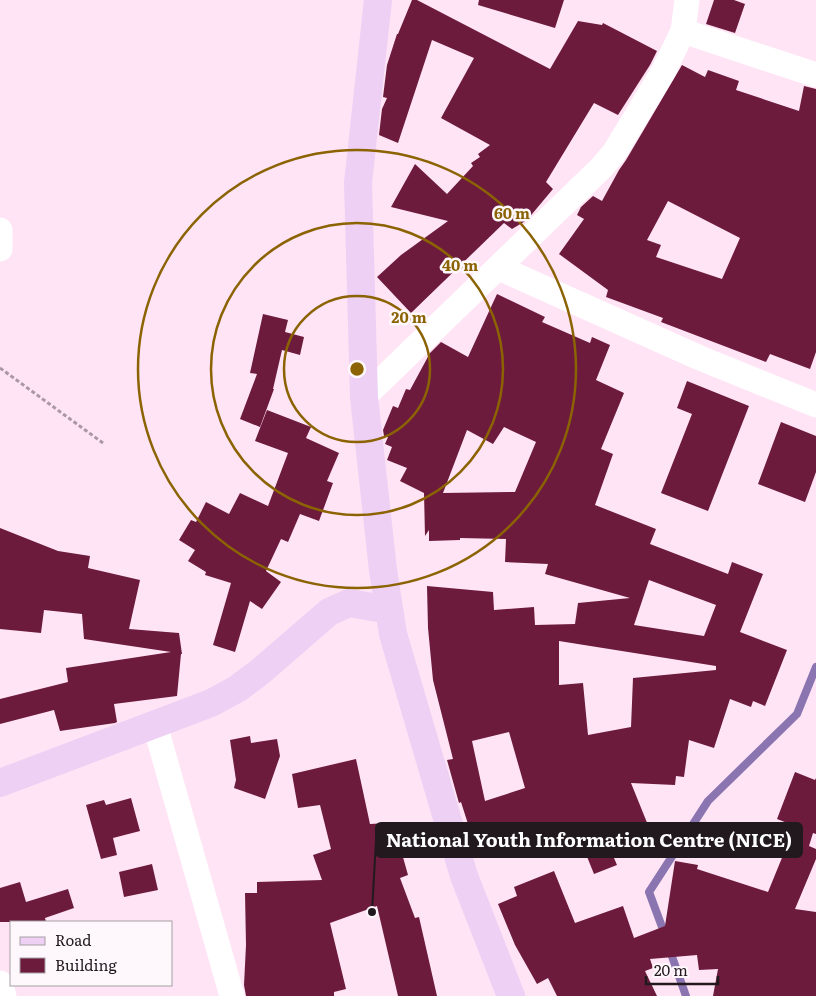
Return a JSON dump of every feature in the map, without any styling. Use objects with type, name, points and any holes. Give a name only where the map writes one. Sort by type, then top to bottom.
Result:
[{"type":"main road","points":[[378,0],[358,183],[364,398],[389,610],[403,672],[464,876],[511,996]]},
{"type":"main road","points":[[0,782],[211,704],[237,689],[261,671],[329,612],[349,603],[389,610]]},
{"type":"street","points":[[364,398],[499,268],[614,153],[663,72],[683,31],[687,0]]},
{"type":"street","points":[[683,31],[816,75]]},
{"type":"street","points":[[0,230],[0,248]]},
{"type":"street","points":[[499,268],[700,358],[816,405]]},
{"type":"street","points":[[155,725],[232,996]]},
{"type":"street","points":[[0,984],[4,996]]},
{"type":"path","points":[[0,368],[103,444]]},
{"type":"building","points":[[412,0],[417,0],[550,69],[578,21],[602,25],[603,23],[657,51],[618,115],[594,103],[546,182],[553,189],[527,220],[512,229],[504,223],[411,313],[377,277],[401,255],[448,221],[391,207],[415,164],[447,194],[473,166],[471,163],[480,157],[478,154],[490,145],[441,118],[474,58],[432,40],[398,143],[379,135],[382,109],[387,98],[383,97],[387,65],[397,34]]},
{"type":"building","points":[[479,0],[564,0],[555,28],[478,5]]},
{"type":"building","points":[[714,0],[734,0],[745,4],[735,33],[706,24]]},
{"type":"building","points":[[682,65],[705,77],[708,70],[739,81],[736,90],[799,111],[804,86],[816,89],[816,352],[810,369],[770,354],[766,362],[661,322],[663,318],[606,297],[608,290],[559,254],[584,219],[577,215],[581,207],[593,196],[602,201]],"holes":[[[668,201],[740,238],[722,279],[656,257],[661,245],[647,240]]]},
{"type":"building","points":[[497,294],[545,317],[542,322],[590,343],[592,337],[610,345],[596,380],[624,393],[601,449],[613,454],[595,505],[656,529],[650,544],[728,574],[732,562],[763,574],[740,632],[787,650],[765,706],[753,701],[751,707],[730,699],[714,748],[689,740],[684,777],[676,776],[675,785],[631,783],[652,835],[611,851],[617,865],[594,874],[573,822],[526,839],[524,833],[476,849],[461,802],[459,803],[447,760],[453,759],[433,680],[428,628],[427,586],[493,592],[494,610],[534,607],[535,625],[575,624],[578,603],[630,598],[545,574],[548,564],[505,562],[506,539],[460,538],[460,540],[429,541],[429,530],[425,536],[424,493],[400,481],[407,468],[387,460],[392,447],[385,444],[388,437],[384,436],[383,430],[393,406],[398,408],[406,389],[410,390],[430,353],[441,342],[468,357]],"holes":[[[504,427],[536,442],[515,492],[443,493],[467,430],[493,444]],[[649,580],[716,605],[704,636],[634,625]],[[559,641],[716,666],[716,670],[633,678],[631,727],[588,735],[583,683],[559,685]],[[509,732],[525,788],[485,801],[472,741]]]},
{"type":"building","points":[[263,314],[288,320],[285,332],[304,337],[300,355],[282,350],[274,389],[260,427],[240,419],[257,374],[250,373]]},
{"type":"building","points":[[687,381],[749,406],[708,511],[661,493],[692,414],[677,408]]},
{"type":"building","points":[[267,410],[311,427],[306,438],[339,453],[327,481],[333,483],[319,521],[300,514],[288,542],[281,539],[266,571],[281,582],[262,609],[250,601],[235,652],[213,645],[231,583],[205,575],[206,572],[188,561],[195,550],[179,540],[191,520],[196,522],[206,502],[229,514],[240,493],[268,506],[288,453],[255,441]]},
{"type":"building","points":[[781,422],[816,436],[816,472],[805,502],[758,484]]},
{"type":"building","points":[[0,528],[58,551],[90,556],[88,568],[140,580],[129,629],[179,633],[182,654],[177,696],[114,704],[117,722],[115,723],[60,731],[54,710],[0,724],[0,699],[68,682],[66,668],[171,652],[84,639],[82,614],[44,610],[41,633],[0,629]]},
{"type":"building","points":[[250,736],[251,743],[277,739],[280,756],[265,799],[234,788],[236,780],[230,740]]},
{"type":"building","points":[[356,759],[370,824],[407,822],[407,843],[399,843],[408,875],[400,878],[415,918],[419,917],[437,996],[398,996],[377,906],[330,923],[346,989],[334,992],[334,996],[246,996],[244,985],[246,945],[245,893],[257,893],[257,882],[322,880],[313,855],[331,849],[320,805],[298,808],[292,774]]},
{"type":"building","points":[[795,772],[815,780],[816,778],[816,834],[813,833],[809,846],[816,849],[816,859],[795,909],[816,912],[816,996],[713,996],[718,969],[699,970],[697,955],[650,959],[653,968],[645,971],[657,996],[557,996],[548,978],[537,984],[515,945],[498,904],[517,896],[514,887],[554,871],[575,923],[623,906],[634,938],[665,926],[675,861],[698,865],[697,869],[768,892],[795,826],[777,819]]},
{"type":"building","points":[[131,798],[140,831],[113,838],[117,855],[101,859],[86,805],[104,800],[106,805]]},
{"type":"building","points":[[152,864],[158,890],[124,897],[119,872]]},
{"type":"building","points":[[20,882],[26,902],[68,889],[74,908],[45,918],[46,921],[0,922],[0,888]]},
{"type":"waterway","points":[[665,935],[649,892],[708,801],[797,714],[816,667]]},
{"type":"waterway","points":[[669,948],[686,996]]},
{"type":"place","name":"National Youth Information Centre (NICE)","points":[[372,912]]}]
